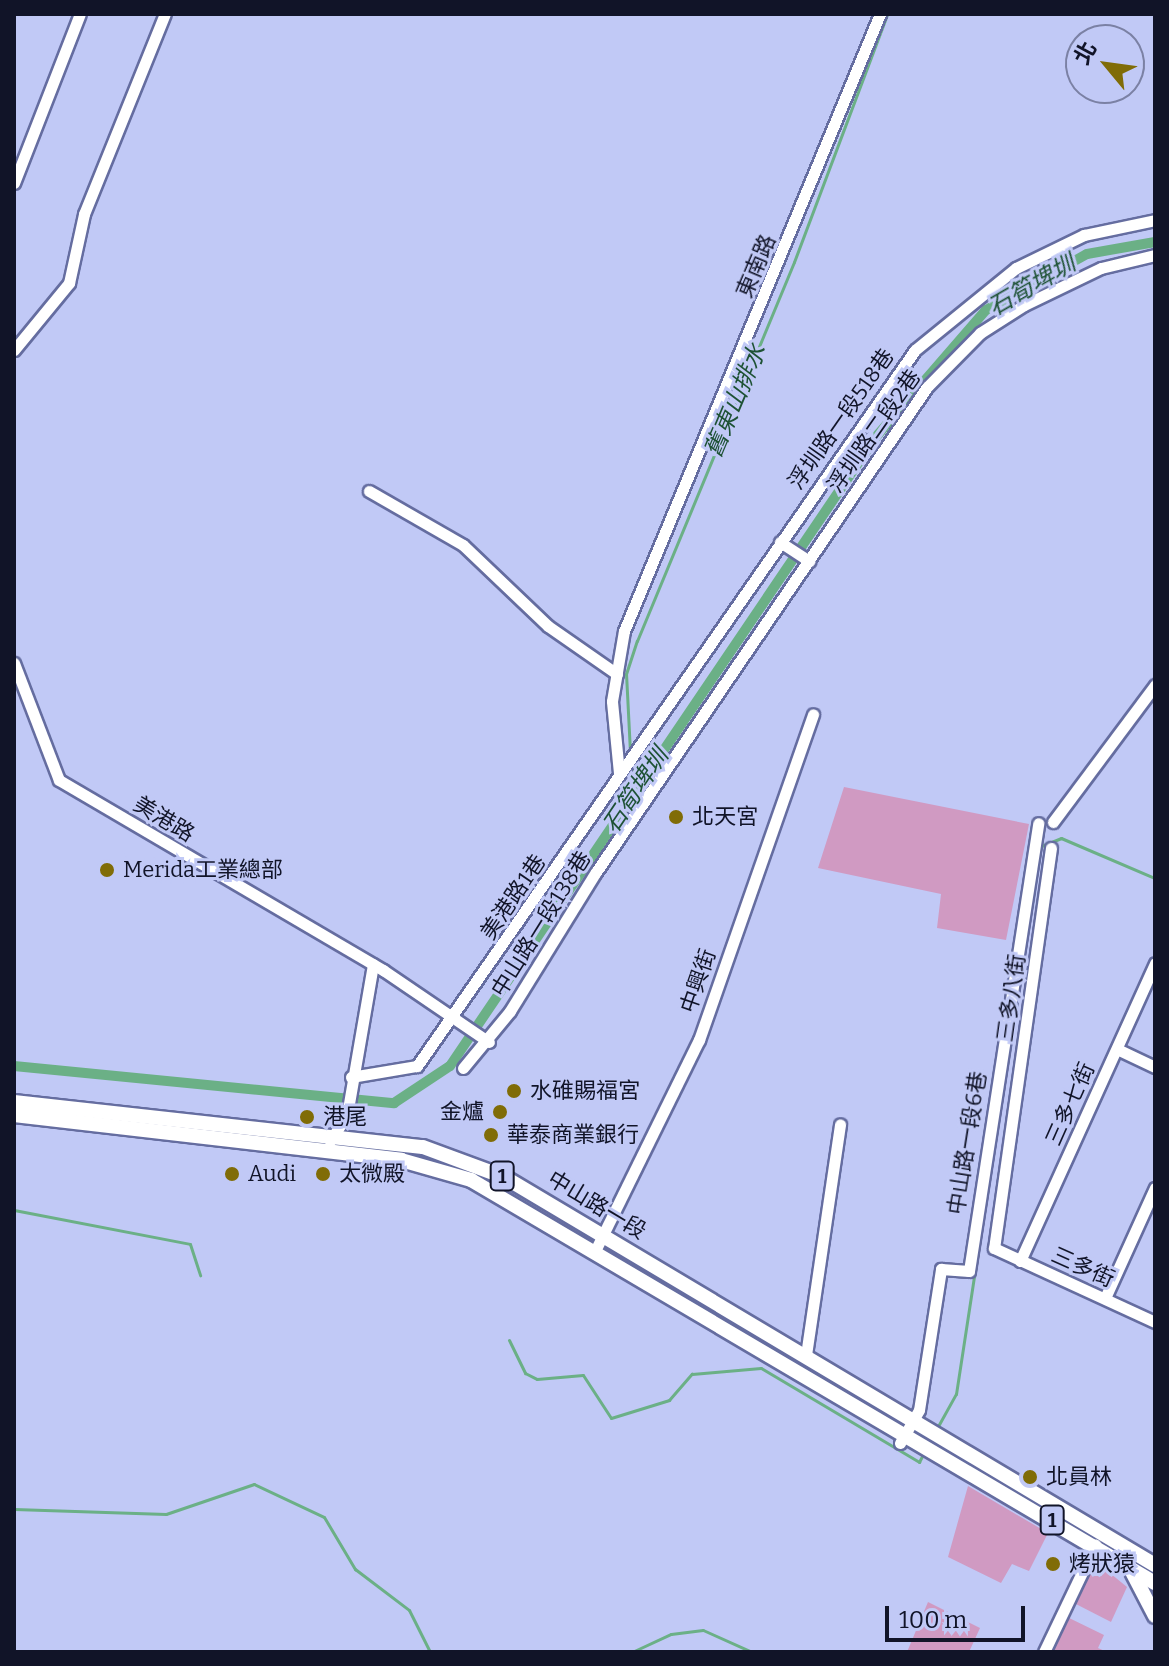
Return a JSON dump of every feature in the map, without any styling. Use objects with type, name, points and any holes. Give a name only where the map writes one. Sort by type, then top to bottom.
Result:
[{"type":"main road","name":"中山路一段","points":[[14,1102],[423,1147],[504,1177],[914,1419],[1133,1559]]},
{"type":"main road","name":"中山路一段","points":[[14,1115],[401,1160],[471,1180],[596,1249],[902,1439],[918,1444],[1095,1545]]},
{"type":"main road","name":"1","points":[[1095,1545],[1155,1565]]},
{"type":"main road","points":[[1155,1555],[1133,1559],[1155,1616]]},
{"type":"main road","name":"1","points":[[1133,1559],[1155,1583]]},
{"type":"street","points":[[14,183],[80,14]]},
{"type":"street","points":[[14,350],[69,283],[84,214],[165,14]]},
{"type":"street","name":"東南路","points":[[617,674],[624,631],[669,533],[880,14]]},
{"type":"street","name":"浮圳路一段518巷","points":[[627,762],[892,377],[951,315],[1062,245],[1155,220]]},
{"type":"street","name":"浮圳路二段2巷","points":[[809,561],[927,387],[980,333],[1064,282],[1155,255]]},
{"type":"street","points":[[369,491],[463,545],[548,626],[617,674],[619,773]]},
{"type":"street","points":[[780,542],[809,561]]},
{"type":"street","name":"中山路一段138巷","points":[[463,1068],[489,1042],[809,561]]},
{"type":"street","name":"美港路","points":[[14,663],[59,780],[373,964],[456,1015],[489,1042]]},
{"type":"street","points":[[1053,822],[1155,685]]},
{"type":"street","name":"中興街","points":[[596,1249],[699,1040],[813,714]]},
{"type":"street","name":"美港路1巷","points":[[350,1082],[417,1066],[456,1015],[627,762]]},
{"type":"street","name":"中山路一段6巷","points":[[902,1439],[914,1419],[941,1269],[969,1271],[1038,823]]},
{"type":"street","name":"三多八街","points":[[994,1248],[1051,848]]},
{"type":"street","name":"三多七街","points":[[1020,1261],[1155,963]]},
{"type":"street","points":[[307,1151],[333,1139],[348,1108],[350,1082],[373,964]]},
{"type":"street","points":[[1117,1049],[1155,1067]]},
{"type":"street","points":[[806,1355],[840,1124]]},
{"type":"street","points":[[1105,1298],[1155,1188]]},
{"type":"street","name":"三多街","points":[[994,1248],[1155,1322]]},
{"type":"street","points":[[1044,1652],[1095,1545]]},
{"type":"shaded area","points":[[844,787],[1029,824],[1006,940],[937,928],[941,894],[818,868]]},
{"type":"shaded area","points":[[968,1486],[1048,1533],[1029,1571],[1012,1564],[1001,1583],[948,1557]]},
{"type":"shaded area","points":[[1094,1560],[1127,1587],[1111,1622],[1072,1602]]},
{"type":"shaded area","points":[[928,1602],[980,1628],[969,1652],[907,1652]]},
{"type":"shaded area","points":[[1065,1616],[1104,1635],[1098,1648],[1107,1652],[1049,1652]]},
{"type":"waterway","name":"舊東山排水","points":[[630,752],[626,674],[637,641],[794,262],[887,14]]},
{"type":"waterway","name":"舊東山排水","points":[[14,1066],[394,1103],[450,1066],[875,438],[986,310],[1087,254],[1155,242]]},
{"type":"waterway","name":"舊東山排水","points":[[631,763],[635,793]]},
{"type":"waterway","points":[[1039,847],[1061,838],[1155,878]]},
{"type":"waterway","points":[[937,1428],[956,1394],[992,1159]]},
{"type":"waterway","points":[[14,1210],[190,1244],[200,1275]]},
{"type":"waterway","points":[[509,1340],[525,1373],[537,1379],[583,1375],[611,1418],[669,1400],[692,1374],[761,1368],[919,1462],[924,1452]]},
{"type":"waterway","points":[[14,1509],[166,1514],[254,1484],[324,1517],[355,1569],[409,1610],[430,1652]]},
{"type":"waterway","points":[[632,1652],[671,1634],[703,1630],[752,1652]]},
{"type":"place","name":"北天宮","points":[[676,817]]},
{"type":"place","name":"Merida工業總部","points":[[107,870]]},
{"type":"place","name":"水碓賜福宮","points":[[514,1091]]},
{"type":"place","name":"金爐","points":[[500,1112]]},
{"type":"place","name":"港尾","points":[[307,1117]]},
{"type":"place","name":"華泰商業銀行","points":[[491,1135]]},
{"type":"place","name":"Audi","points":[[232,1174]]},
{"type":"place","name":"太微殿","points":[[323,1174]]},
{"type":"place","name":"北員林","points":[[1030,1477]]},
{"type":"place","name":"烤狀猿","points":[[1053,1564]]},
{"type":"water label","name":"石筍埤圳","points":[[1032,286]]},
{"type":"water label","name":"石筍埤圳","points":[[636,791]]}]
